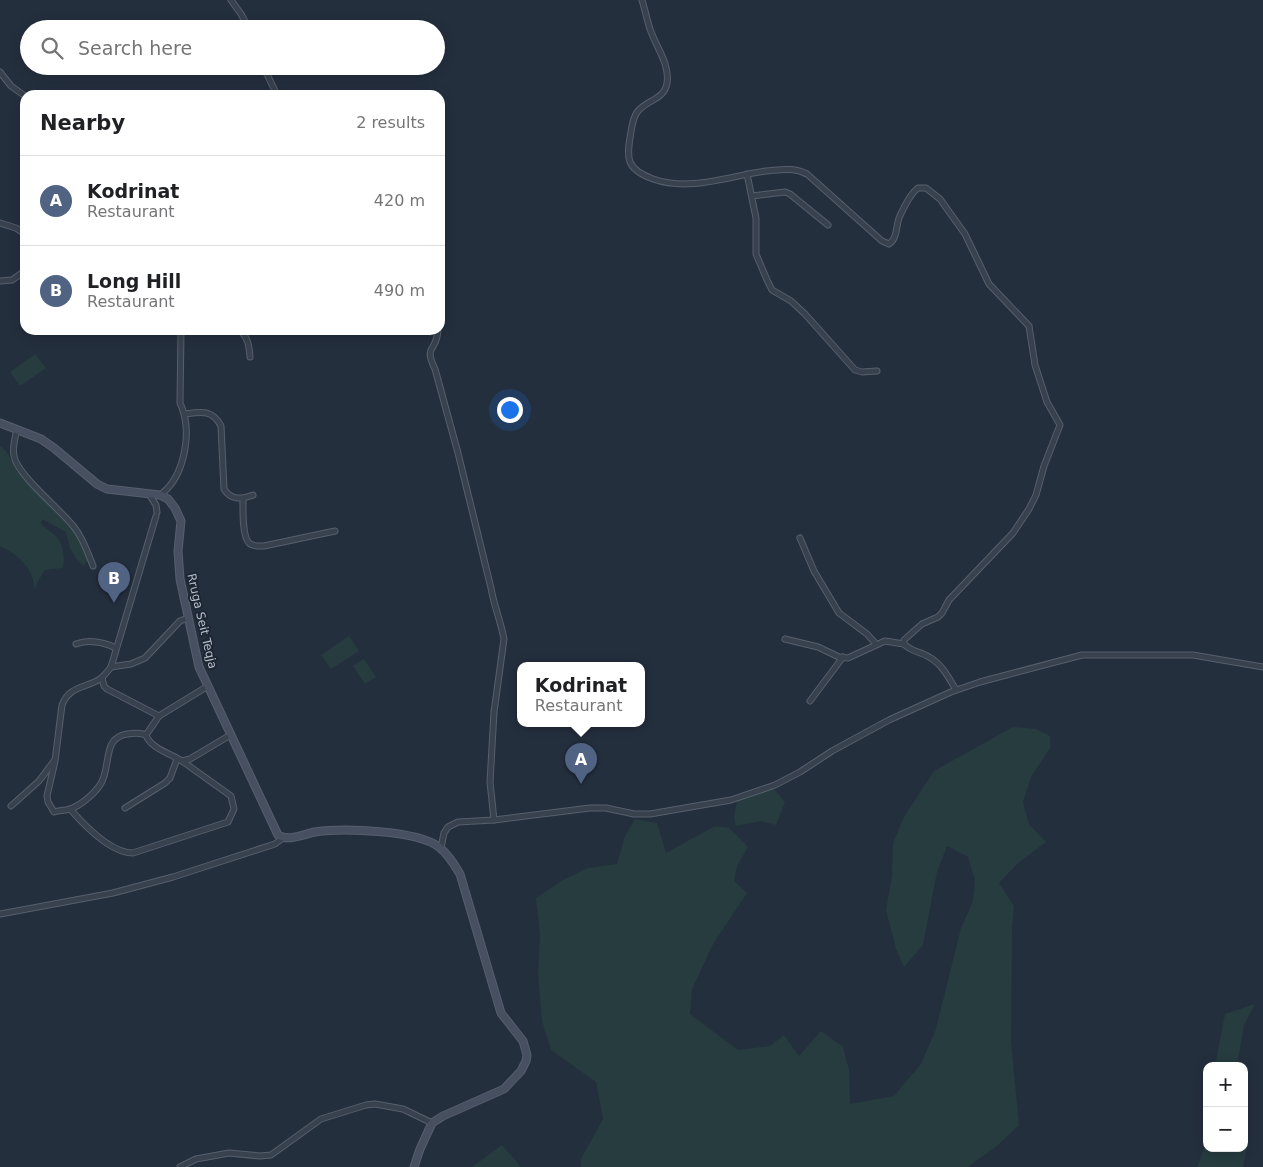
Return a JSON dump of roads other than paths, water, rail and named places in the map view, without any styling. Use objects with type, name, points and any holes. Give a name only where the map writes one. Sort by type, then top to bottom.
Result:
[{"type":"main road","points":[[0,423],[40,439],[54,448],[97,484],[107,489],[160,495]]},
{"type":"main road","name":"Rruga Seit Teqja","points":[[160,495],[168,499],[181,521],[178,551],[180,579],[199,667],[277,833],[283,838]]},
{"type":"main road","points":[[283,838],[318,832],[362,831],[424,839],[441,848],[451,858],[463,881],[501,1013],[523,1041],[527,1054],[526,1062],[521,1071],[504,1089],[443,1116],[432,1123],[414,1167]]},
{"type":"street","points":[[231,0],[244,20]]},
{"type":"street","points":[[642,0],[651,30],[665,65],[667,86],[663,94],[637,111],[628,148],[627,157],[630,165],[647,177],[678,185],[790,169],[800,171],[845,207],[882,241],[889,244],[894,240],[900,216],[911,195],[918,188],[926,188],[940,198],[965,234],[989,284],[1029,326],[1035,365],[1047,402],[1060,425],[1044,466],[1036,495],[1014,533],[949,600],[942,613],[907,635],[904,644]]},
{"type":"street","points":[[0,72],[20,92]]},
{"type":"street","points":[[267,75],[275,90]]},
{"type":"street","points":[[747,174],[756,218],[756,254],[772,290],[790,301],[805,314],[855,370],[862,372],[876,371]]},
{"type":"street","points":[[752,196],[785,192],[828,224]]},
{"type":"street","points":[[0,223],[20,231]]},
{"type":"street","points":[[0,281],[12,280],[20,275]]},
{"type":"street","points":[[160,495],[166,491],[182,461],[186,439],[185,414],[180,403],[181,335]]},
{"type":"street","points":[[246,335],[249,342],[250,357]]},
{"type":"street","points":[[438,335],[429,352],[430,358],[435,369],[458,453],[504,639],[494,712],[490,782],[494,820]]},
{"type":"street","points":[[185,414],[201,412],[217,418],[221,426],[224,488],[227,494],[235,498],[243,499],[253,495]]},
{"type":"street","points":[[18,430],[14,444],[14,458],[25,476],[75,528],[93,566]]},
{"type":"street","points":[[70,809],[95,835],[126,853],[133,853],[222,825],[228,822],[234,809],[231,796],[180,760],[154,746],[146,735],[142,733],[126,734],[115,738],[111,744],[106,773],[100,785],[84,800],[70,809],[54,812],[48,802],[48,790],[55,761],[60,716],[64,699],[72,690],[102,678],[111,667],[157,514],[156,505],[149,494]]},
{"type":"street","points":[[243,499],[245,537],[249,543],[255,546],[264,546],[334,531]]},
{"type":"street","points":[[800,538],[814,571],[839,613],[867,634],[876,644]]},
{"type":"street","points":[[111,667],[131,664],[145,658],[180,621],[188,618]]},
{"type":"street","points":[[785,639],[818,647],[839,657],[848,658],[885,641],[904,644],[936,662],[950,679],[956,690]]},
{"type":"street","points":[[76,644],[99,642],[116,648]]},
{"type":"street","points":[[441,848],[444,833],[452,824],[465,821],[494,820],[590,808],[606,808],[634,814],[650,814],[731,800],[775,785],[889,720],[956,690],[1082,655],[1193,656],[1263,668]]},
{"type":"street","points":[[810,701],[843,657]]},
{"type":"street","points":[[102,678],[107,689],[159,716]]},
{"type":"street","points":[[146,735],[159,716],[208,686]]},
{"type":"street","points":[[180,760],[190,759],[226,737]]},
{"type":"street","points":[[126,808],[165,783],[180,760]]},
{"type":"street","points":[[11,806],[39,781],[55,761]]},
{"type":"street","points":[[0,914],[113,893],[173,877],[275,844],[283,838]]},
{"type":"street","points":[[180,1167],[196,1159],[229,1153],[260,1156],[271,1155],[300,1132],[321,1119],[366,1105],[375,1104],[403,1109],[415,1113],[432,1123]]},
{"type":"place","name":"Long Hill","points":[[114,603]]},
{"type":"place","name":"Kodrinat","points":[[581,784]]}]
